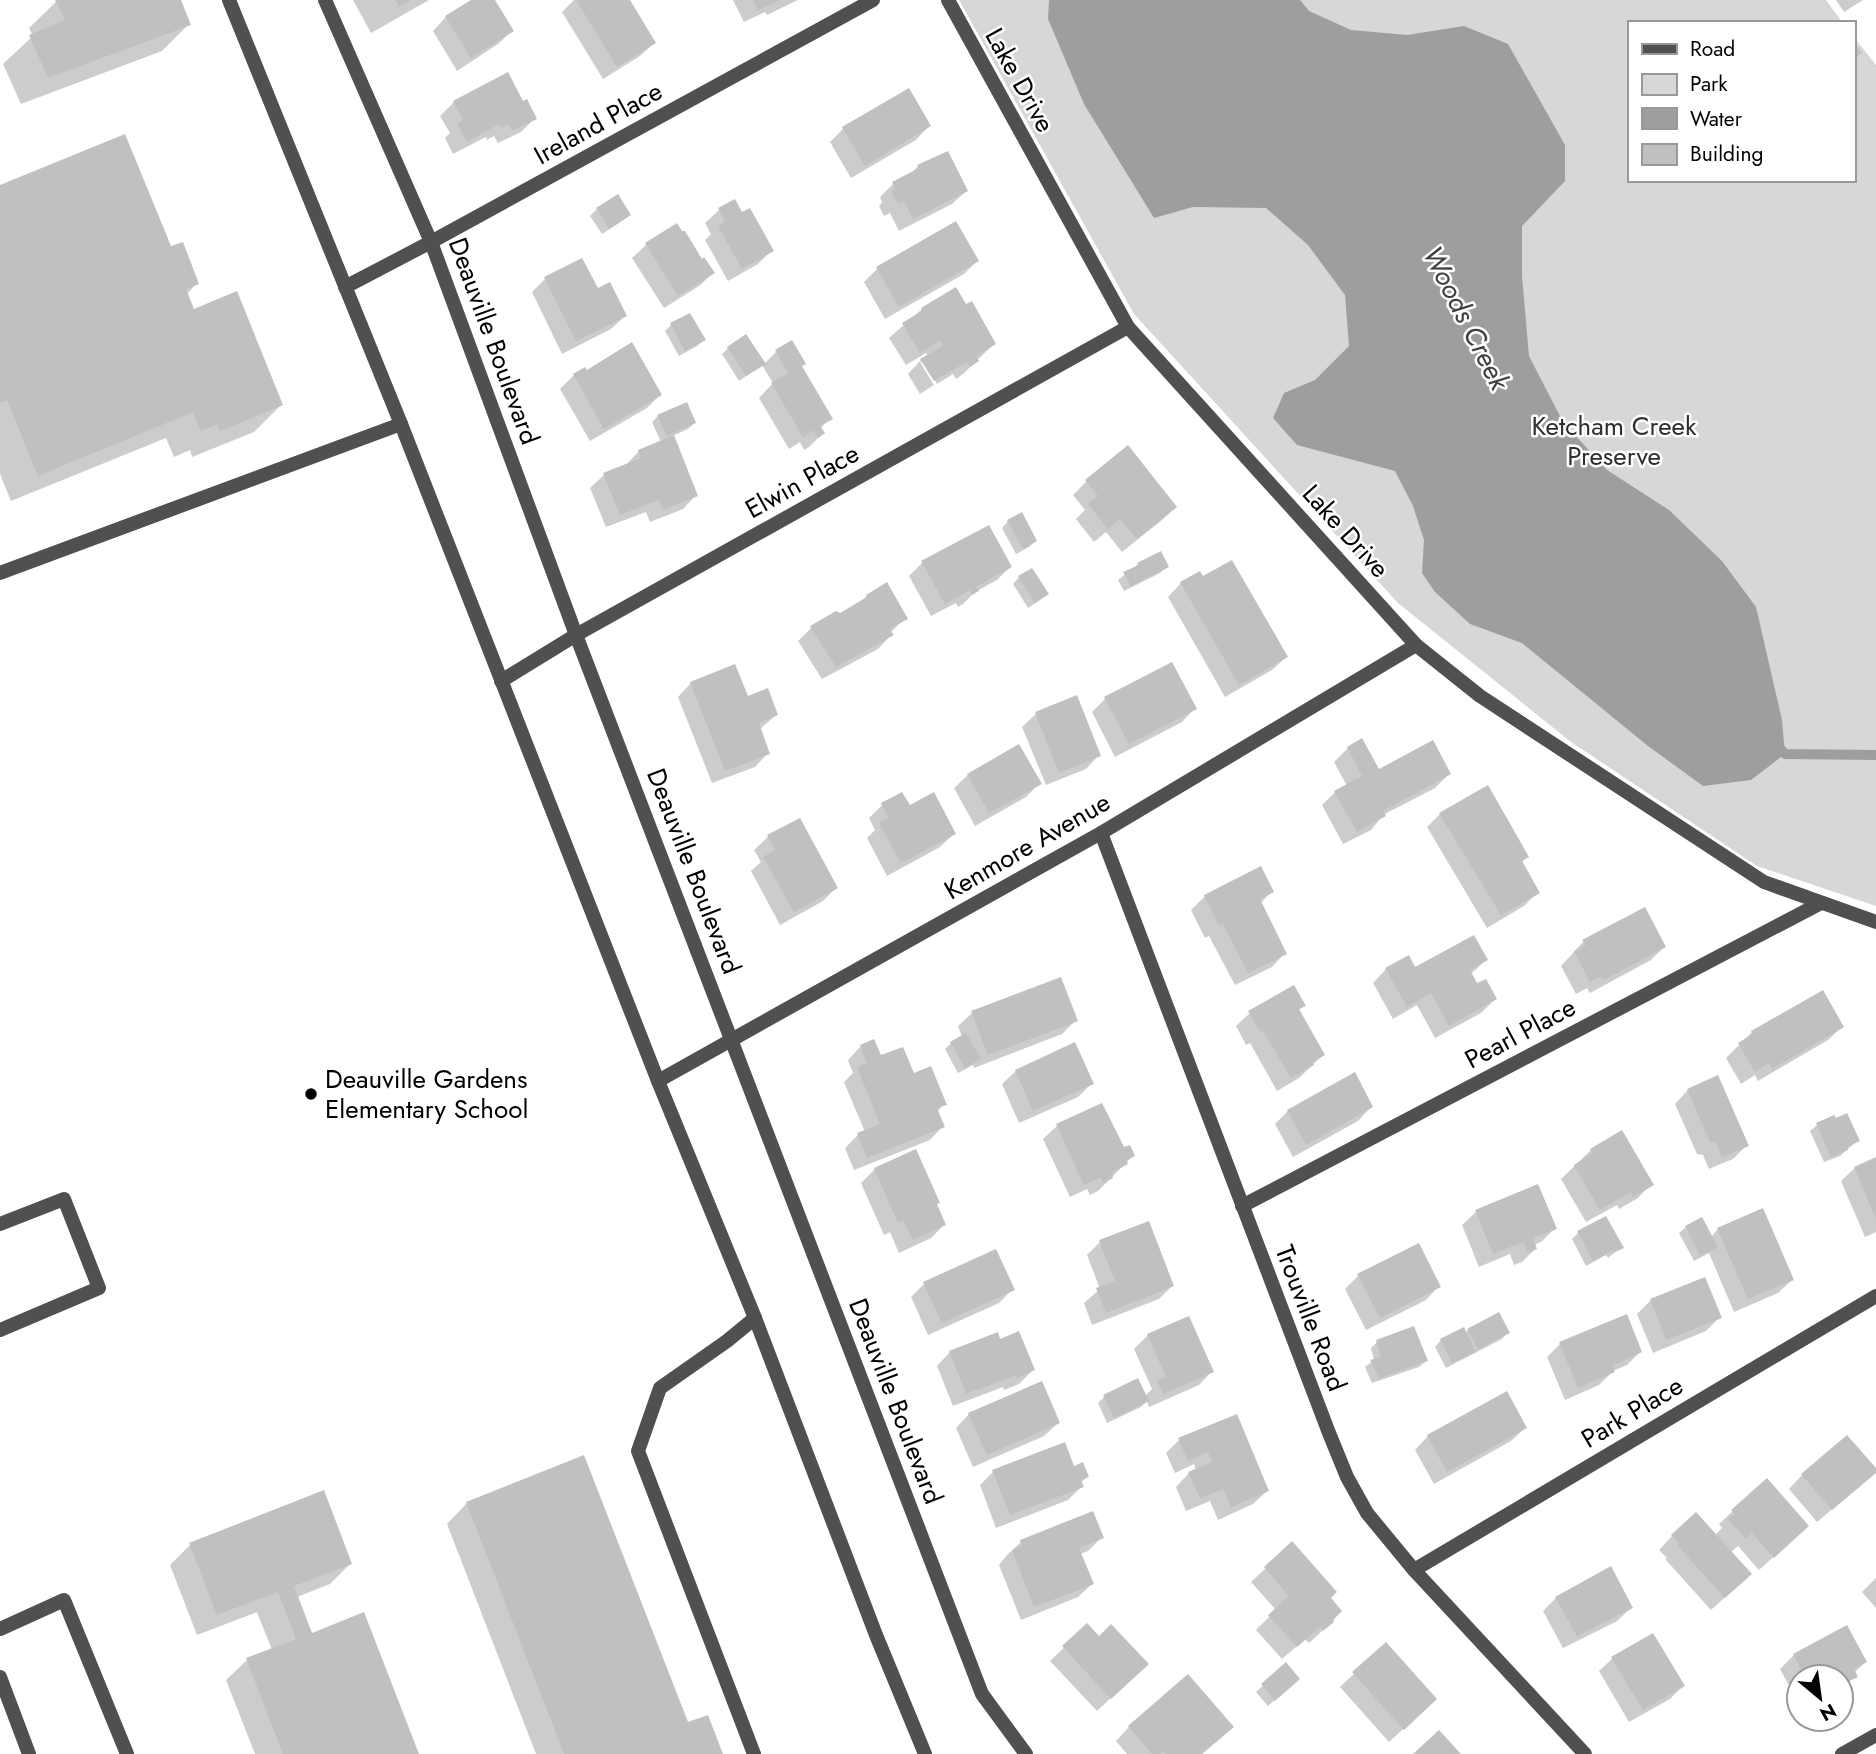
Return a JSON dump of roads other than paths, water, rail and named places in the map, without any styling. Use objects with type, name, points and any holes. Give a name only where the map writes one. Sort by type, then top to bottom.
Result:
[{"type":"street","points":[[229,0],[401,424],[925,1754]]},
{"type":"street","name":"Deauville Boulevard","points":[[326,0],[431,242],[576,635],[982,1694],[1026,1754]]},
{"type":"street","name":"Ireland Place","points":[[345,287],[873,0]]},
{"type":"street","name":"Lake Drive","points":[[948,0],[1128,327],[1416,645],[1480,696],[1764,882],[1876,922]]},
{"type":"street","name":"Elwin Place","points":[[501,681],[576,635],[1128,327]]},
{"type":"street","points":[[0,573],[401,424]]},
{"type":"street","name":"Kenmore Avenue","points":[[658,1081],[1101,833],[1416,645]]},
{"type":"street","name":"Trouville Road","points":[[1101,833],[1347,1477],[1367,1513],[1414,1570],[1585,1754]]},
{"type":"street","name":"Pearl Place","points":[[1242,1206],[1821,904]]},
{"type":"street","points":[[0,1224],[64,1199],[99,1288],[0,1330]]},
{"type":"street","name":"Park Place","points":[[1414,1570],[1876,1296]]},
{"type":"street","points":[[754,1754],[638,1451],[660,1388],[755,1318]]},
{"type":"street","points":[[0,1629],[64,1600],[127,1754]]},
{"type":"street","points":[[0,1677],[29,1754]]},
{"type":"street","points":[[1842,1754],[1876,1735]]},
{"type":"water","points":[[1049,0],[1300,0],[1309,11],[1351,30],[1407,35],[1464,26],[1508,44],[1565,145],[1565,181],[1522,226],[1522,276],[1529,356],[1563,422],[1607,470],[1669,510],[1722,561],[1756,607],[1782,720],[1785,754],[1751,780],[1703,786],[1648,746],[1522,643],[1470,624],[1435,592],[1422,573],[1424,540],[1413,506],[1395,471],[1297,445],[1273,418],[1284,393],[1315,380],[1349,346],[1345,295],[1308,245],[1266,208],[1193,207],[1154,218],[1084,104],[1048,19]]},
{"type":"waterway","name":"Woods Creek","points":[[1775,743],[1785,754],[1876,755]]},
{"type":"place","name":"Deauville Gardens Elementary School","points":[[311,1094]]},
{"type":"park label","name":"Ketcham Creek Preserve","points":[[1614,441]]}]
